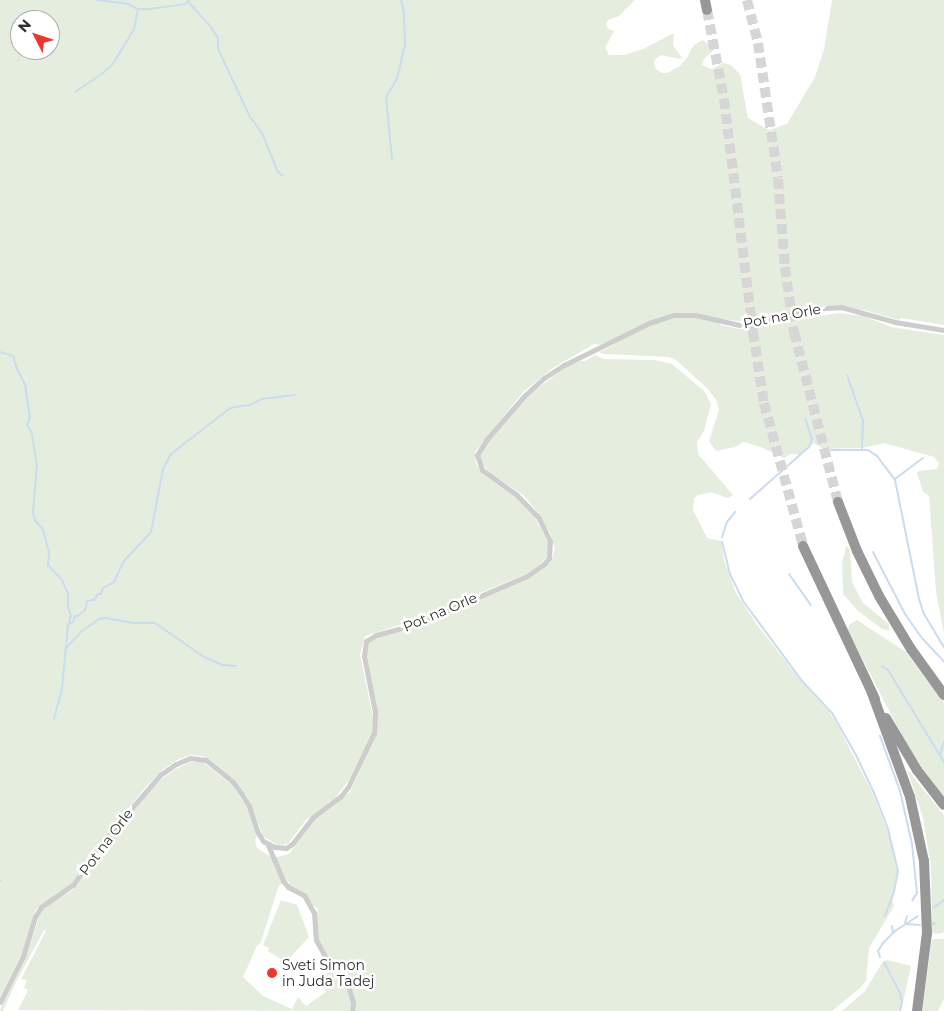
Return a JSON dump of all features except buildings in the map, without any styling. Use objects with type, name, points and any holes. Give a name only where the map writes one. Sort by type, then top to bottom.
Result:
[{"type":"highway","points":[[838,502],[871,581],[917,658],[944,696]]},
{"type":"highway","points":[[803,546],[872,693],[917,770],[944,805]]},
{"type":"highway","points":[[917,658],[944,684]]},
{"type":"highway","points":[[872,693],[905,781],[920,837],[926,878],[927,936],[918,1011]]},
{"type":"street","name":"Pot na Orle","points":[[0,1002],[23,956],[35,917],[41,907],[73,885],[96,850],[150,785],[176,764],[190,758],[200,758],[212,764],[233,782],[249,806],[257,831],[268,845],[280,848],[292,844],[313,817],[341,796],[364,758],[374,733],[375,712],[364,656],[364,648],[370,637],[413,625],[527,576],[537,571],[549,558],[550,541],[540,518],[517,495],[482,470],[477,455],[487,439],[518,403],[544,378],[564,365],[649,323],[674,315],[695,315],[740,325],[765,321],[806,309],[841,307],[895,322],[944,330]]},
{"type":"street","points":[[268,845],[283,881],[288,887],[304,895],[314,913],[316,940],[327,960],[348,984],[353,1002],[352,1011]]},
{"type":"green space","points":[[0,0],[635,0],[619,16],[608,20],[606,24],[608,29],[614,31],[605,48],[609,55],[625,55],[643,49],[674,33],[673,45],[682,58],[661,55],[655,59],[654,63],[656,69],[662,73],[667,73],[680,66],[693,46],[702,40],[714,47],[714,50],[704,59],[702,65],[712,69],[723,63],[731,65],[740,74],[748,118],[769,130],[787,124],[815,77],[824,49],[832,0],[944,0],[944,325],[901,318],[899,320],[864,310],[839,308],[815,309],[746,322],[722,319],[720,325],[741,329],[838,313],[864,316],[891,327],[944,335],[944,633],[936,592],[929,496],[923,492],[917,473],[919,471],[937,469],[939,463],[934,457],[884,443],[861,448],[823,449],[814,443],[801,455],[791,454],[784,458],[761,447],[743,442],[735,447],[716,451],[709,441],[719,410],[716,400],[708,389],[676,360],[669,357],[603,354],[599,352],[615,344],[613,339],[600,345],[594,344],[553,368],[523,392],[475,452],[476,463],[481,473],[519,499],[533,514],[549,544],[547,557],[539,566],[528,573],[416,620],[365,636],[360,655],[373,717],[372,734],[349,780],[336,797],[305,821],[288,844],[279,846],[263,836],[249,800],[236,781],[209,759],[202,756],[190,755],[177,760],[161,771],[143,790],[110,832],[93,849],[72,884],[36,909],[22,953],[0,997]]},
{"type":"green space","points":[[595,355],[604,359],[655,360],[672,364],[704,391],[711,404],[704,431],[697,442],[698,454],[733,495],[728,498],[711,492],[698,495],[694,498],[693,510],[707,538],[721,541],[724,560],[736,593],[755,622],[800,680],[828,710],[838,726],[874,796],[893,846],[898,874],[892,898],[894,906],[869,948],[866,981],[860,988],[832,1011],[354,1011],[354,994],[349,982],[326,955],[318,939],[315,918],[318,909],[289,887],[289,881],[279,885],[261,942],[257,946],[243,977],[263,996],[292,1009],[298,997],[306,1006],[326,992],[320,980],[327,971],[335,970],[342,977],[351,997],[350,1011],[18,1010],[28,990],[24,988],[27,980],[21,979],[46,931],[44,930],[3,1011],[0,1011],[3,1000],[29,947],[41,911],[46,905],[73,890],[99,850],[118,831],[155,784],[174,770],[190,762],[203,762],[232,785],[248,808],[257,837],[255,840],[257,848],[273,858],[289,854],[310,823],[350,792],[376,735],[377,716],[366,654],[370,640],[418,626],[530,577],[543,569],[552,559],[555,549],[551,535],[536,510],[523,495],[489,473],[480,461],[480,455],[488,441],[526,397],[566,367],[576,361],[585,361]]},
{"type":"green space","points":[[846,546],[850,549],[852,582],[863,603],[889,624],[889,631],[882,629],[858,611],[843,594],[842,563]]},
{"type":"green space","points":[[857,620],[906,652],[944,703],[944,799],[908,747],[848,631],[849,625]]},
{"type":"green space","points":[[907,769],[944,815],[944,932],[939,934],[932,933],[931,867],[923,818]]},
{"type":"green space","points":[[281,900],[297,905],[309,937],[286,962],[268,951],[269,948],[263,945]]},
{"type":"green space","points":[[932,939],[944,939],[944,999],[938,1011],[922,1011]]},
{"type":"green space","points":[[887,960],[911,966],[901,1011],[842,1011],[865,991],[882,963]]},
{"type":"waterway","points":[[97,0],[128,4],[138,9],[185,4],[189,0]]},
{"type":"waterway","points":[[392,160],[386,97],[397,79],[405,44],[404,12],[401,0]]},
{"type":"waterway","points":[[188,2],[210,26],[218,38],[218,49],[250,117],[262,133],[278,172],[283,176]]},
{"type":"waterway","points":[[75,92],[113,64],[134,29],[138,9]]},
{"type":"waterway","points":[[0,352],[13,356],[25,384],[30,418],[27,425],[32,434],[37,464],[33,513],[35,520],[43,530],[49,552],[48,565],[62,580],[68,594],[68,607],[71,616],[68,625],[62,689],[54,719]]},
{"type":"waterway","points":[[847,375],[863,421],[862,449]]},
{"type":"waterway","points":[[68,625],[73,622],[75,616],[78,616],[85,610],[87,601],[94,600],[98,594],[101,594],[103,588],[114,582],[124,561],[151,532],[163,469],[171,454],[230,408],[250,405],[262,399],[295,395]]},
{"type":"waterway","points":[[750,499],[809,447],[812,439],[805,418]]},
{"type":"waterway","points":[[831,450],[868,450],[877,456],[895,480],[919,599],[924,614],[944,647]]},
{"type":"waterway","points":[[895,479],[923,458]]},
{"type":"waterway","points":[[722,537],[727,522],[735,512]]},
{"type":"waterway","points":[[722,542],[730,574],[743,601],[802,681],[832,713],[856,755],[875,795],[888,829],[898,871],[894,892],[885,916]]},
{"type":"waterway","points":[[873,552],[905,614],[922,638],[944,662]]},
{"type":"waterway","points":[[789,574],[811,605]]},
{"type":"waterway","points":[[67,647],[82,631],[99,619],[106,618],[133,623],[155,623],[204,657],[223,665],[236,666]]},
{"type":"waterway","points":[[882,666],[888,670],[944,762]]},
{"type":"waterway","points":[[880,736],[900,791],[912,844],[917,893],[912,901]]},
{"type":"waterway","points":[[940,754],[944,742]]},
{"type":"waterway","points":[[933,908],[944,900]]},
{"type":"waterway","points":[[905,923],[907,916]]},
{"type":"waterway","points":[[880,957],[878,951],[883,943],[895,931],[918,916]]},
{"type":"waterway","points":[[907,924],[920,925]]},
{"type":"waterway","points":[[892,926],[893,933]]},
{"type":"waterway","points":[[884,962],[900,994],[902,1002],[900,1011]]},
{"type":"tunnel","points":[[747,0],[758,43],[778,179],[785,267],[794,332],[838,502]]},
{"type":"tunnel","points":[[707,10],[724,99],[753,332],[764,403],[803,546]]},
{"type":"place","name":"Sveti Simon in Juda Tadej","points":[[272,973]]}]
